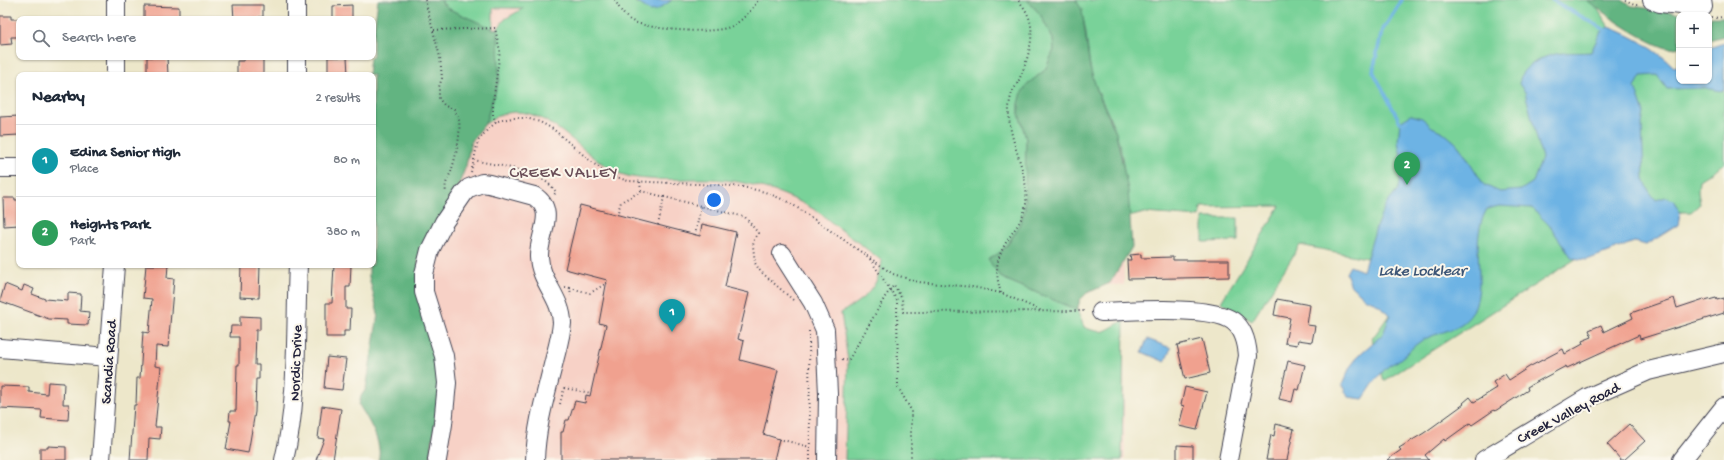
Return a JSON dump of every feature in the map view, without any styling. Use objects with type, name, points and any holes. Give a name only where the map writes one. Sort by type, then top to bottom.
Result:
[{"type":"street","points":[[116,0],[116,16]]},
{"type":"street","points":[[296,0],[296,16]]},
{"type":"street","points":[[1652,0],[1660,3],[1703,7],[1702,0]]},
{"type":"street","points":[[116,60],[116,72]]},
{"type":"street","points":[[297,60],[297,72]]},
{"type":"street","points":[[0,168],[16,168]]},
{"type":"street","points":[[437,460],[443,424],[447,383],[444,356],[424,292],[424,274],[430,250],[444,222],[464,192],[469,188],[482,183],[534,196],[545,206],[546,221],[540,249],[540,268],[560,311],[562,322],[538,427],[535,460]]},
{"type":"street","points":[[782,254],[812,303],[826,330],[828,394],[827,460]]},
{"type":"street","name":"Scandia Road","points":[[101,460],[115,268]]},
{"type":"street","name":"Nordic Drive","points":[[284,460],[290,436],[293,410],[298,268]]},
{"type":"street","points":[[1101,312],[1202,311],[1225,316],[1234,321],[1241,329],[1247,342],[1248,356],[1228,460]]},
{"type":"street","points":[[0,348],[108,357]]},
{"type":"street","name":"Creek Valley Road","points":[[1484,460],[1587,398],[1648,371],[1724,353]]},
{"type":"street","points":[[1682,460],[1724,407]]},
{"type":"path","points":[[426,0],[440,57],[442,78],[438,86],[439,100],[445,106],[454,109],[459,119],[457,148],[451,171],[445,186],[447,200],[452,210]]},
{"type":"path","points":[[615,0],[621,12],[631,21],[649,26],[694,31],[715,30],[731,26],[745,17],[758,0]]},
{"type":"path","points":[[1001,293],[996,279],[998,259],[1006,242],[1020,222],[1026,205],[1026,186],[1011,130],[1010,109],[1011,96],[1025,64],[1031,37],[1030,21],[1025,8],[1018,0]]},
{"type":"path","points":[[1712,18],[1724,17]]},
{"type":"path","points":[[434,30],[495,28],[500,51],[493,115],[496,122]]},
{"type":"path","points":[[474,160],[478,140],[496,122],[512,118],[526,118],[540,122],[553,129],[594,164],[611,175],[628,181],[720,185],[743,187],[765,192],[789,202],[893,274],[918,282],[974,287],[1001,293],[1042,311]]},
{"type":"path","points":[[640,182],[641,190]]},
{"type":"path","points":[[617,215],[621,202],[641,190],[745,217],[758,233],[754,239],[753,252],[755,262],[760,272],[769,281],[779,287],[794,302]]},
{"type":"path","points":[[658,225],[664,197]]},
{"type":"path","points":[[695,235],[701,206]]},
{"type":"path","points":[[869,257],[897,300],[898,387],[911,410],[911,460]]},
{"type":"path","points":[[570,288],[590,293],[607,283]]},
{"type":"path","points":[[848,361],[894,285],[902,299],[903,312],[1101,312]]},
{"type":"path","points":[[809,328],[810,460]]},
{"type":"path","points":[[564,388],[591,393]]},
{"type":"path","points":[[779,439],[810,448]]},
{"type":"shaded area","points":[[391,0],[1120,0],[1124,285],[1069,285],[1070,340],[1124,339],[1125,460],[395,460]]},
{"type":"green space","points":[[378,0],[442,0],[442,3],[449,9],[493,29],[498,28],[499,80],[485,124],[471,142],[466,166],[453,200],[418,262],[437,350],[441,381],[430,460],[378,460],[379,446],[377,439],[359,405],[361,396],[366,389],[378,314],[369,277],[369,268],[376,268],[376,72],[368,72],[370,60],[376,60],[376,16]]},
{"type":"green space","points":[[442,0],[634,0],[636,3],[667,3],[672,0],[1027,0],[1040,14],[1053,39],[1054,50],[1045,70],[1029,83],[1019,104],[1019,113],[1026,139],[1025,210],[1017,230],[1002,251],[1002,278],[1077,310],[1084,327],[1092,330],[1106,330],[1124,321],[1122,460],[845,460],[848,361],[841,313],[869,292],[877,280],[882,261],[818,212],[803,203],[778,192],[725,180],[665,180],[630,177],[607,167],[564,133],[533,115],[517,112],[501,115],[485,124],[499,80],[498,28],[505,19],[524,8],[493,8],[493,29],[449,9],[442,3]]},
{"type":"green space","points":[[1027,0],[1076,0],[1082,10],[1090,68],[1098,93],[1116,133],[1128,190],[1132,247],[1110,283],[1087,293],[1080,300],[1077,310],[1002,278],[988,260],[1002,251],[1008,244],[1017,230],[1025,210],[1026,139],[1019,113],[1019,104],[1022,92],[1029,83],[1045,70],[1054,50],[1053,39],[1040,14]]},
{"type":"green space","points":[[1076,0],[1587,0],[1597,8],[1609,27],[1605,29],[1676,79],[1676,84],[1712,84],[1712,77],[1724,61],[1724,164],[1699,180],[1698,192],[1700,204],[1691,212],[1680,212],[1673,200],[1670,199],[1384,381],[1372,339],[1422,269],[1300,245],[1252,321],[1221,302],[1280,206],[1201,207],[1200,217],[1144,213],[1129,217],[1119,143],[1113,125],[1093,79],[1089,62],[1085,26]]},
{"type":"green space","points":[[1587,0],[1622,0],[1632,6],[1676,13],[1676,48],[1668,48],[1648,40],[1604,13]]},
{"type":"green space","points":[[1712,17],[1724,17],[1724,36],[1712,39]]},
{"type":"green space","points":[[1203,218],[1238,218],[1238,241],[1203,242]]},
{"type":"water","points":[[634,0],[672,0],[657,10],[650,11]]},
{"type":"water","name":"Lake Locklear","points":[[1609,27],[1644,44],[1660,54],[1674,67],[1676,66],[1676,84],[1712,84],[1712,47],[1724,43],[1724,89],[1721,91],[1706,88],[1667,89],[1657,75],[1641,76],[1635,87],[1644,113],[1642,124],[1644,179],[1649,191],[1656,200],[1666,197],[1673,200],[1680,212],[1678,225],[1646,245],[1634,242],[1587,260],[1572,258],[1549,225],[1532,208],[1499,206],[1487,209],[1479,234],[1479,287],[1477,299],[1469,318],[1457,327],[1418,343],[1399,360],[1386,368],[1363,399],[1348,397],[1342,385],[1350,367],[1360,354],[1383,334],[1390,316],[1383,308],[1366,299],[1351,286],[1346,273],[1350,266],[1363,271],[1376,227],[1385,206],[1398,190],[1401,171],[1401,156],[1398,142],[1400,122],[1411,115],[1422,118],[1432,127],[1443,132],[1456,143],[1484,185],[1500,192],[1521,190],[1533,182],[1542,158],[1525,92],[1519,84],[1522,73],[1536,61],[1552,55],[1591,52],[1600,33]]},
{"type":"water","points":[[1147,339],[1171,348],[1165,362],[1142,352]]},
{"type":"building","points":[[233,5],[263,5],[263,16],[234,16]]},
{"type":"building","points":[[352,5],[352,16],[333,16],[333,6]]},
{"type":"building","points":[[144,6],[179,7],[179,16],[144,16]]},
{"type":"building","points":[[0,16],[11,16],[11,19],[16,19],[16,37],[11,37],[12,44],[0,45]]},
{"type":"building","points":[[147,60],[167,60],[168,72],[147,72]]},
{"type":"building","points":[[263,60],[263,72],[237,72],[237,61]]},
{"type":"building","points":[[328,60],[347,60],[348,72],[328,72]]},
{"type":"building","points":[[16,116],[16,135],[0,136],[0,117]]},
{"type":"building","points":[[3,198],[15,198],[16,225],[4,226]]},
{"type":"building","points":[[580,205],[700,236],[702,224],[736,232],[725,287],[749,293],[738,339],[744,341],[740,360],[778,370],[763,434],[779,439],[774,460],[561,460],[561,432],[563,432],[566,420],[569,420],[575,401],[585,403],[586,395],[590,396],[606,325],[599,323],[607,280],[565,269]]},
{"type":"building","points":[[1141,254],[1141,258],[1173,257],[1173,260],[1229,260],[1229,277],[1128,279],[1127,260],[1131,260],[1130,255]]},
{"type":"building","points":[[146,268],[168,268],[167,278],[174,279],[168,347],[156,346],[155,366],[161,367],[155,427],[161,427],[160,439],[149,438],[148,460],[130,460],[134,405],[136,405],[137,378],[140,378],[143,332],[149,333],[152,299],[143,298]]},
{"type":"building","points":[[241,268],[260,268],[259,298],[240,297]]},
{"type":"building","points":[[334,268],[351,268],[350,287],[346,287],[346,309],[351,309],[350,331],[344,331],[344,337],[326,337],[326,303],[332,303]]},
{"type":"building","points":[[5,284],[22,291],[24,285],[34,289],[32,294],[45,299],[68,301],[68,293],[81,294],[80,311],[89,312],[88,325],[67,324],[67,320],[49,319],[0,301]]},
{"type":"building","points":[[1674,298],[1677,308],[1704,299],[1705,301],[1716,298],[1717,300],[1724,298],[1724,313],[1640,339],[1639,335],[1567,368],[1566,366],[1527,387],[1528,390],[1472,425],[1470,423],[1445,441],[1444,439],[1425,455],[1429,460],[1387,460],[1401,450],[1399,448],[1424,433],[1464,404],[1463,403],[1470,397],[1474,402],[1497,388],[1493,382],[1505,374],[1509,380],[1529,367],[1563,349],[1565,354],[1583,344],[1582,341],[1592,337],[1589,330],[1601,325],[1604,332],[1633,318],[1631,313]]},
{"type":"building","points":[[1277,299],[1310,305],[1307,325],[1315,326],[1312,342],[1298,340],[1297,345],[1285,343],[1290,318],[1274,315]]},
{"type":"building","points":[[240,316],[260,317],[260,330],[256,330],[255,365],[259,365],[259,379],[256,379],[255,412],[248,453],[226,449],[231,421],[229,421],[230,411],[236,411],[237,365],[239,365],[239,337],[230,337],[231,326],[240,326]]},
{"type":"building","points":[[1202,339],[1210,373],[1185,379],[1177,345]]},
{"type":"building","points":[[327,357],[346,359],[342,390],[324,388]]},
{"type":"building","points":[[1288,361],[1305,365],[1299,390],[1295,389],[1292,402],[1279,399]]},
{"type":"building","points":[[48,382],[64,383],[63,404],[69,404],[68,420],[41,418],[42,410],[0,408],[0,386],[29,387],[29,392],[47,394]]},
{"type":"building","points":[[1185,387],[1207,392],[1197,430],[1179,426],[1184,406],[1181,405]]},
{"type":"building","points":[[322,406],[341,409],[333,460],[316,460],[324,439],[318,438]]},
{"type":"building","points":[[1276,424],[1294,429],[1287,460],[1266,460],[1271,435],[1274,436]]},
{"type":"building","points":[[1629,424],[1645,441],[1624,460],[1621,460],[1607,444]]},
{"type":"building","points":[[1177,445],[1193,446],[1193,460],[1177,460]]},
{"type":"building","points":[[48,446],[66,447],[66,460],[40,460],[40,448],[48,448]]},
{"type":"waterway","points":[[1400,122],[1373,71],[1382,31],[1402,0]]},
{"type":"waterway","points":[[1552,0],[1609,32]]},
{"type":"place","name":"Heights Park","points":[[1407,185]]},
{"type":"place","name":"Edina Senior High","points":[[672,332]]},
{"type":"district","name":"CREEK VALLEY","points":[[564,171]]}]
